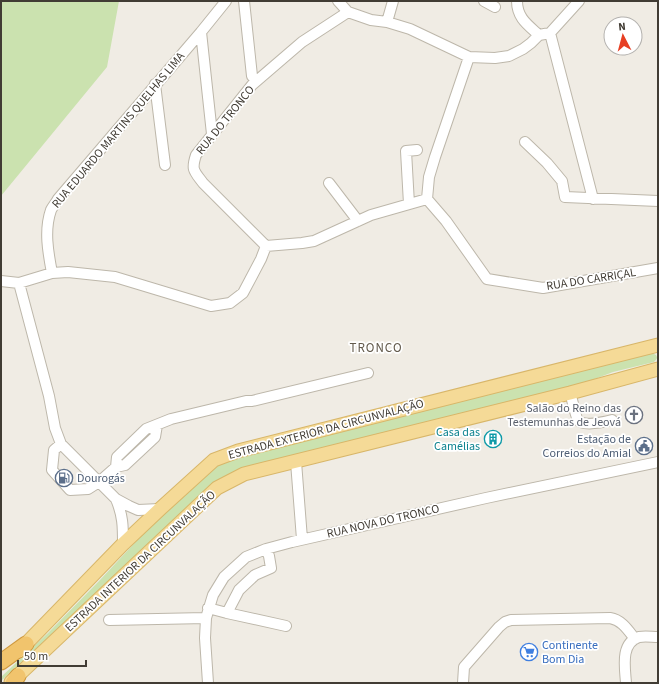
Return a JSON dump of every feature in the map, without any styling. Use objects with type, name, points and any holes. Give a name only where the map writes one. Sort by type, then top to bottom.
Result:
[{"type":"highway","points":[[1,662],[26,644]]},
{"type":"main road","name":"ESTRADA EXTERIOR DA CIRCUNVALAÇÃO","points":[[1,667],[26,644],[123,544],[214,460],[238,451],[658,345]]},
{"type":"main road","name":"ESTRADA INTERIOR DA CIRCUNVALAÇÃO","points":[[14,681],[217,488],[244,474],[658,370]]},
{"type":"street","name":"RUA EDUARDO MARTINS QUELHAS LIMA","points":[[52,272],[47,234],[48,221],[52,209],[58,199],[226,1]]},
{"type":"street","points":[[244,1],[252,76]]},
{"type":"street","points":[[338,1],[348,12],[371,20],[387,22],[410,29],[469,57],[495,58],[509,56],[523,49],[539,35],[550,33],[579,1]]},
{"type":"street","points":[[387,22],[393,1]]},
{"type":"street","points":[[484,1],[495,7]]},
{"type":"street","points":[[517,1],[518,11],[521,18],[539,35]]},
{"type":"street","name":"RUA DO TRONCO","points":[[266,246],[203,183],[195,171],[193,164],[196,155],[252,85],[302,42],[348,12]]},
{"type":"street","points":[[201,32],[212,134]]},
{"type":"street","points":[[550,33],[593,198]]},
{"type":"street","points":[[1,281],[20,283],[52,272],[68,272],[115,277],[211,306],[230,304],[243,293],[261,259],[266,246],[314,241],[371,216],[426,199],[429,176],[469,57]]},
{"type":"street","points":[[155,84],[166,165]]},
{"type":"street","points":[[526,142],[562,181],[565,197],[658,201]]},
{"type":"street","points":[[409,204],[406,151],[417,150]]},
{"type":"street","points":[[329,183],[358,221]]},
{"type":"street","name":"RUA DO CARRIÇAL","points":[[426,199],[447,222],[487,280],[543,288],[658,268]]},
{"type":"street","points":[[20,283],[49,396],[55,428],[62,444],[116,499],[138,510],[160,509]]},
{"type":"street","points":[[62,444],[54,450],[52,470],[70,490],[88,489],[99,482],[116,467],[125,465],[155,437],[157,425],[171,419],[246,401],[252,401],[368,372]]},
{"type":"street","points":[[570,393],[578,420],[582,423],[588,424],[612,420]]},
{"type":"street","points":[[296,462],[302,539]]},
{"type":"street","name":"RUA NOVA DO TRONCO","points":[[208,683],[205,638],[208,608],[212,595],[224,577],[246,557],[266,549],[302,539],[658,462]]},
{"type":"street","points":[[116,499],[122,518],[123,544]]},
{"type":"street","points":[[227,613],[239,590],[256,574],[271,568],[266,549]]},
{"type":"street","points":[[208,608],[286,626]]},
{"type":"street","points":[[109,620],[206,618]]},
{"type":"street","points":[[463,683],[464,667],[499,627],[505,622],[511,620],[610,618],[620,621],[636,639]]},
{"type":"street","points":[[518,625],[552,625],[566,619]]},
{"type":"street","points":[[626,683],[625,652],[629,644],[640,637],[658,637]]},
{"type":"green space","points":[[1,1],[119,1],[107,67],[1,196]]},
{"type":"green space","points":[[652,353],[657,357],[654,362],[613,372],[574,387],[239,471],[106,584],[1,681],[1,677],[48,633],[143,534],[215,465],[232,457]]},
{"type":"place","name":"Salão do Reino das Testemunhas de Jeová","points":[[634,415]]},
{"type":"place","name":"Casa das Camélias","points":[[493,439]]},
{"type":"place","name":"Estação de Correios do Amial","points":[[644,446]]},
{"type":"place","name":"Dourogás","points":[[64,478]]},
{"type":"place","name":"Continente Bom Dia","points":[[529,652]]},
{"type":"district","name":"TRONCO","points":[[376,347]]}]
